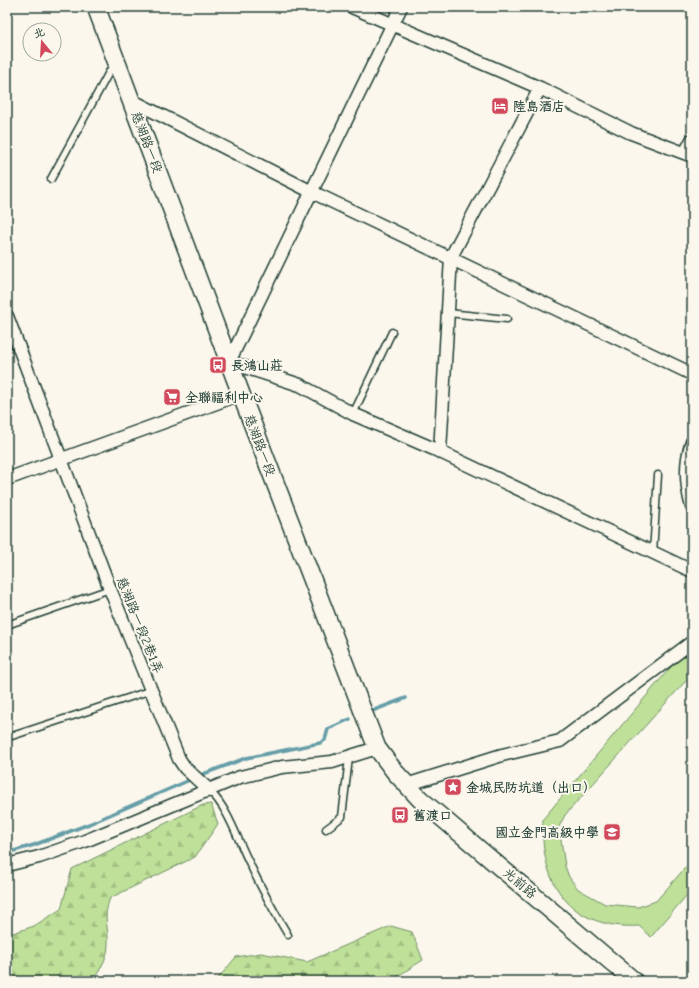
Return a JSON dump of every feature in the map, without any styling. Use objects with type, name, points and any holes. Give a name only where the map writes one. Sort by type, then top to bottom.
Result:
[{"type":"main road","name":"慈湖路一段","points":[[96,7],[240,394],[377,748],[406,785]]},
{"type":"main road","name":"光前路","points":[[406,785],[634,981]]},
{"type":"street","points":[[352,7],[540,88],[631,133],[688,155],[692,140]]},
{"type":"street","points":[[401,7],[229,362],[300,385],[353,414],[440,452],[692,571]]},
{"type":"street","points":[[440,452],[451,257],[540,88]]},
{"type":"street","points":[[131,100],[312,192],[451,257],[692,374]]},
{"type":"street","name":"慈湖路一段2巷1弄","points":[[7,316],[110,588],[179,759],[191,774],[206,788]]},
{"type":"street","points":[[7,479],[240,394]]},
{"type":"street","points":[[692,442],[688,492],[692,507]]},
{"type":"street","points":[[406,785],[502,755],[560,741],[692,642]]},
{"type":"street","points":[[7,865],[40,857],[85,841],[206,788],[240,777],[270,769],[322,764],[349,758],[377,748]]},
{"type":"lane","points":[[51,179],[116,60]]},
{"type":"lane","points":[[448,313],[507,319]]},
{"type":"lane","points":[[353,414],[392,332]]},
{"type":"lane","points":[[653,553],[658,475]]},
{"type":"lane","points":[[7,625],[110,588]]},
{"type":"lane","points":[[12,736],[152,690]]},
{"type":"lane","points":[[326,829],[342,817],[349,758]]},
{"type":"lane","points":[[206,788],[224,808],[254,873],[288,935]]},
{"type":"green space","points":[[692,652],[692,674],[565,815],[559,827],[565,866],[569,877],[578,889],[605,904],[638,907],[656,901],[692,860],[692,889],[651,937],[639,926],[615,925],[595,920],[578,911],[564,898],[554,882],[547,864],[543,842],[543,819],[669,669],[682,656]]},
{"type":"green space","points":[[211,804],[218,824],[195,857],[110,898],[106,911],[108,937],[107,954],[93,981],[7,981],[7,935],[34,926],[61,909],[72,869],[203,805]]},
{"type":"green space","points":[[391,926],[412,932],[423,960],[390,981],[216,981],[236,957],[261,953],[307,962]]},
{"type":"waterway","points":[[372,711],[406,698]]},
{"type":"waterway","points":[[198,776],[246,758],[320,743],[325,740],[328,729],[350,719]]},
{"type":"waterway","points":[[7,853],[34,845],[89,824],[192,779]]},
{"type":"place","name":"陸島酒店","points":[[500,106]]},
{"type":"place","name":"長鴻山莊","points":[[218,365]]},
{"type":"place","name":"全聯福利中心","points":[[172,397]]},
{"type":"place","name":"金城民防坑道（出口）","points":[[453,787]]},
{"type":"place","name":"舊渡口","points":[[400,815]]},
{"type":"place","name":"國立金門高級中學","points":[[612,832]]}]
